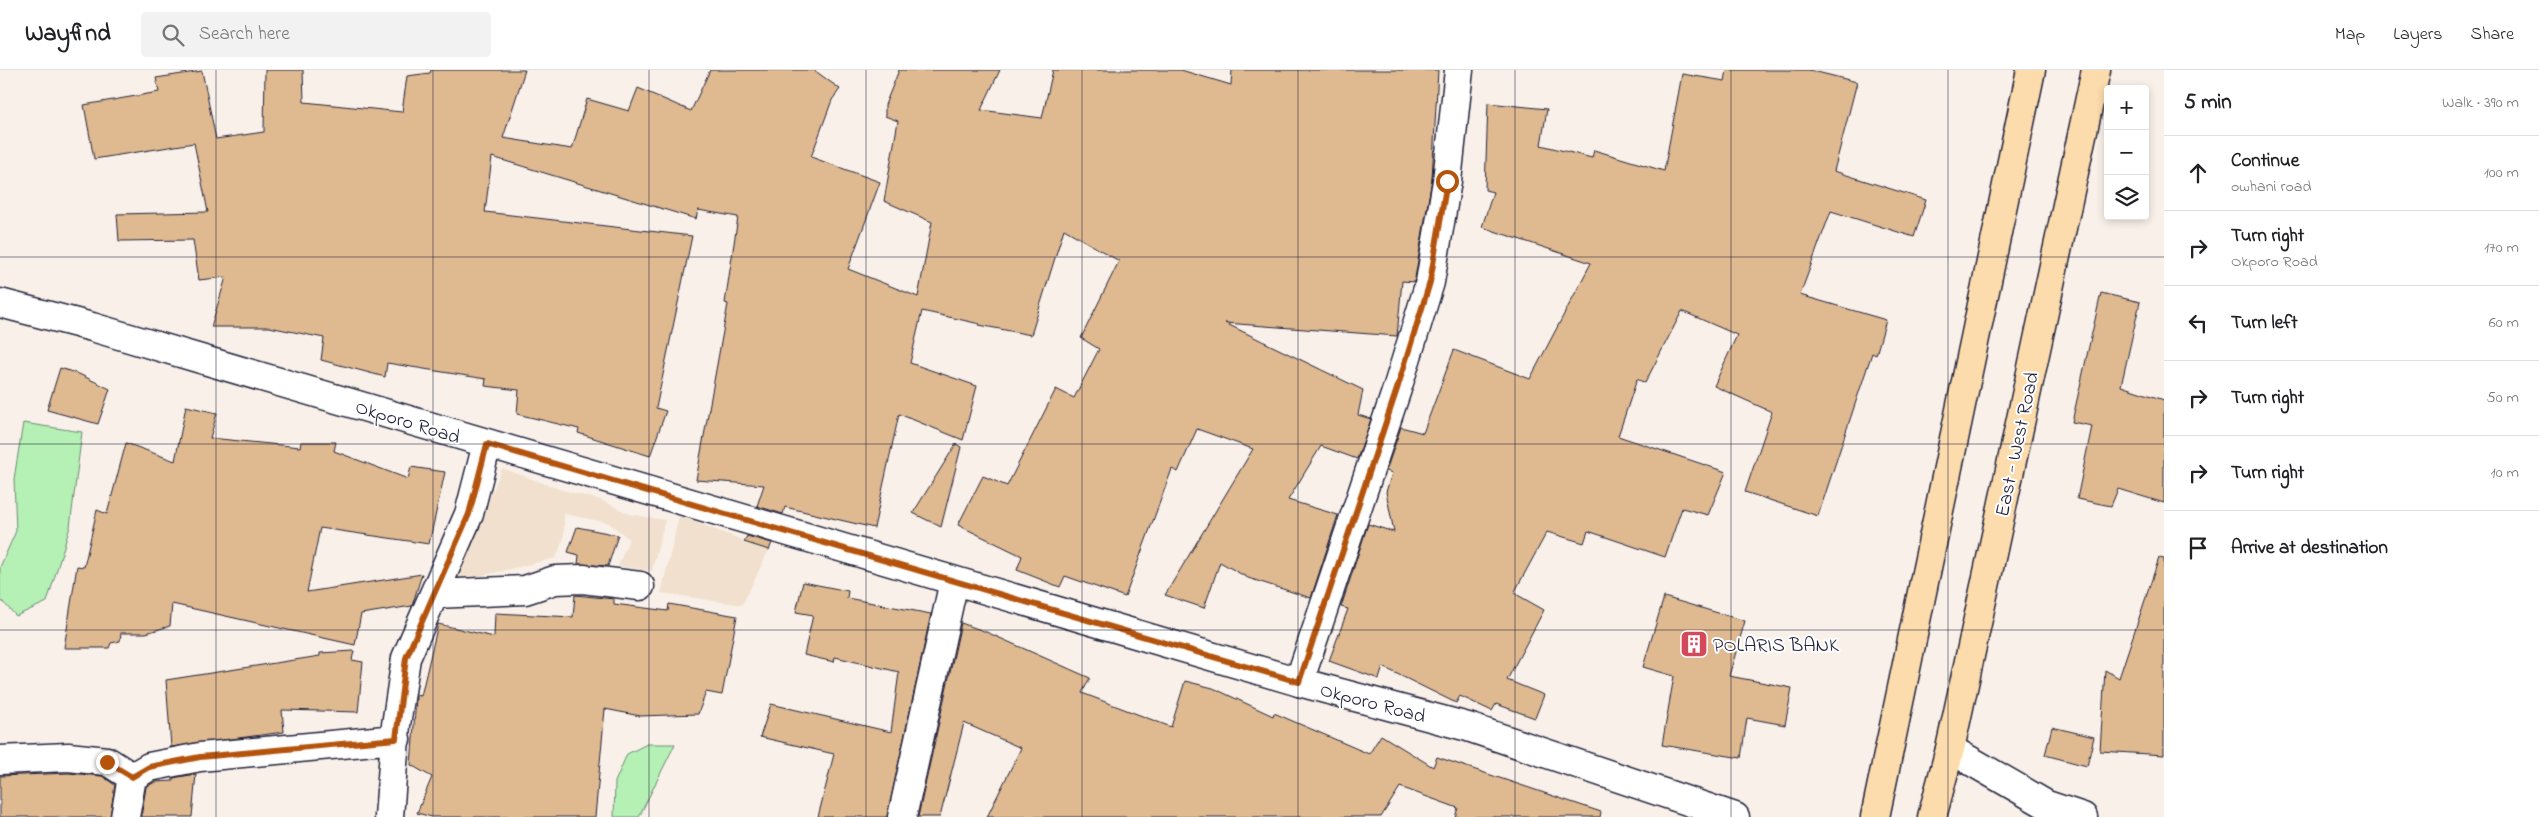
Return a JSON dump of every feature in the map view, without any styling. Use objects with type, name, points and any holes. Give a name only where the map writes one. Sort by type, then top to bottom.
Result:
[{"type":"main road","points":[[1299,682],[1397,389],[1430,282],[1447,181],[1459,70]]},
{"type":"main road","points":[[1875,817],[2031,70]]},
{"type":"main road","name":"East - West Road","points":[[1932,817],[1950,749],[2096,70]]},
{"type":"main road","name":"Okporo Road","points":[[0,303],[101,329],[1299,682],[1468,727],[1735,817]]},
{"type":"main road","points":[[390,817],[396,739],[406,658],[469,514],[487,444]]},
{"type":"main road","points":[[435,594],[525,590],[555,580],[583,578],[640,586]]},
{"type":"main road","points":[[902,817],[954,581]]},
{"type":"main road","points":[[125,817],[132,777],[149,767],[200,757],[396,739]]},
{"type":"main road","points":[[1950,749],[2047,806],[2083,817]]},
{"type":"main road","points":[[0,760],[68,757],[107,762],[132,777]]},
{"type":"shaded area","points":[[502,468],[562,490],[601,500],[630,514],[665,520],[652,571],[618,566],[629,539],[609,523],[564,514],[564,537],[556,558],[456,582]]},
{"type":"shaded area","points":[[679,516],[769,550],[742,605],[661,593]]},
{"type":"green space","points":[[23,423],[82,432],[70,527],[47,602],[16,616],[0,599],[0,567],[16,531],[14,479]]},
{"type":"green space","points":[[647,744],[675,744],[639,817],[614,817],[615,782],[627,754]]},
{"type":"building","points":[[265,70],[303,70],[304,102],[402,112],[407,76],[430,73],[431,70],[525,70],[503,138],[572,149],[587,99],[629,111],[638,88],[691,111],[710,70],[814,70],[840,89],[832,100],[811,157],[880,182],[848,269],[918,297],[932,222],[884,201],[898,121],[885,116],[885,105],[899,70],[1000,70],[981,110],[1042,118],[1053,70],[1181,70],[1231,85],[1232,70],[1438,70],[1432,179],[1414,282],[1402,281],[1397,336],[1225,323],[1363,390],[1358,415],[1371,419],[1357,459],[1321,446],[1288,500],[1338,515],[1311,598],[1248,578],[1220,562],[1204,608],[1165,595],[1253,449],[1197,429],[1178,472],[1172,469],[1125,597],[1065,576],[1060,587],[1017,570],[1022,556],[958,525],[983,476],[1007,486],[1056,389],[1074,398],[1099,349],[1081,338],[1119,261],[1064,229],[1031,335],[922,311],[910,363],[977,386],[963,440],[899,414],[874,528],[785,507],[783,514],[757,506],[764,485],[696,480],[728,304],[725,303],[738,217],[698,210],[696,219],[492,157],[485,212],[692,236],[656,408],[666,411],[650,456],[578,433],[579,429],[517,414],[519,390],[485,386],[486,379],[387,363],[385,377],[321,360],[324,338],[269,327],[211,327],[226,277],[199,280],[193,240],[119,241],[117,214],[208,212],[194,143],[94,159],[84,105],[159,92],[156,78],[202,71],[216,139],[264,132]]},
{"type":"building","points":[[1727,70],[1809,70],[1857,82],[1834,171],[1926,200],[1914,237],[1831,211],[1800,295],[1886,320],[1876,355],[1872,353],[1818,516],[1745,492],[1772,412],[1714,386],[1737,335],[1682,311],[1645,383],[1637,379],[1618,436],[1726,472],[1708,515],[1682,508],[1665,557],[1588,531],[1584,543],[1547,532],[1514,593],[1544,610],[1507,680],[1544,695],[1535,718],[1496,704],[1492,711],[1460,696],[1456,703],[1383,667],[1379,679],[1329,661],[1348,609],[1341,607],[1368,524],[1394,532],[1386,492],[1392,473],[1386,471],[1401,427],[1423,433],[1454,350],[1530,379],[1591,263],[1482,227],[1493,192],[1485,190],[1488,103],[1547,109],[1541,145],[1592,158],[1594,150],[1664,171],[1682,74],[1725,81]]},
{"type":"building","points":[[2101,293],[2140,302],[2121,386],[2164,400],[2164,503],[2118,489],[2111,506],[2077,499],[2092,426],[2072,422]]},
{"type":"building","points":[[60,368],[79,374],[110,389],[98,424],[47,410]]},
{"type":"building","points":[[186,406],[217,413],[210,438],[300,447],[301,442],[336,442],[334,451],[408,479],[411,467],[445,472],[429,544],[320,528],[307,592],[422,574],[412,606],[361,614],[355,645],[172,604],[170,626],[146,633],[121,633],[120,641],[111,643],[109,648],[64,648],[77,566],[84,567],[97,510],[107,514],[126,443],[175,461]]},
{"type":"building","points":[[956,444],[961,447],[941,527],[913,513]]},
{"type":"building","points":[[577,527],[618,535],[608,566],[578,564],[579,555],[568,552]]},
{"type":"building","points":[[747,536],[772,543],[769,550],[744,542]]},
{"type":"building","points":[[2159,558],[2164,559],[2164,755],[2100,751],[2105,670],[2119,678]]},
{"type":"building","points":[[803,582],[848,591],[847,598],[931,614],[887,817],[818,817],[834,754],[760,737],[771,704],[891,732],[899,672],[835,657],[834,662],[804,655],[813,615],[796,612]]},
{"type":"building","points":[[575,595],[614,599],[614,604],[668,611],[669,604],[737,616],[722,695],[706,692],[698,714],[640,716],[605,709],[595,817],[432,817],[417,813],[432,777],[411,765],[416,695],[421,696],[438,624],[494,637],[495,613],[573,617]]},
{"type":"building","points":[[1664,597],[1745,621],[1729,676],[1792,688],[1785,725],[1747,718],[1741,758],[1662,745],[1674,676],[1643,667]]},
{"type":"building","points":[[961,623],[984,631],[1090,678],[1082,693],[1171,727],[1185,681],[1213,688],[1273,716],[1274,713],[1369,754],[1381,735],[1433,767],[1437,757],[1601,812],[1600,817],[1455,817],[1458,808],[1400,787],[1381,817],[987,817],[1021,748],[964,723],[940,817],[918,817]]},
{"type":"building","points":[[354,651],[352,660],[363,662],[358,712],[282,710],[284,732],[171,747],[166,680],[320,656],[320,653]]},
{"type":"building","points":[[2052,727],[2094,737],[2087,766],[2045,755]]},
{"type":"building","points":[[68,773],[102,776],[115,785],[110,817],[0,817],[0,776]]},
{"type":"building","points":[[196,774],[192,817],[141,817],[146,787],[155,782],[173,781],[173,778]]},
{"type":"place","name":"POLARIS BANK","points":[[1694,644]]},
{"type":"route","points":[[107,762],[132,777],[149,767],[200,757],[396,739],[396,725],[406,658],[469,514],[487,444],[1299,682],[1397,389],[1430,282],[1447,181]]}]
